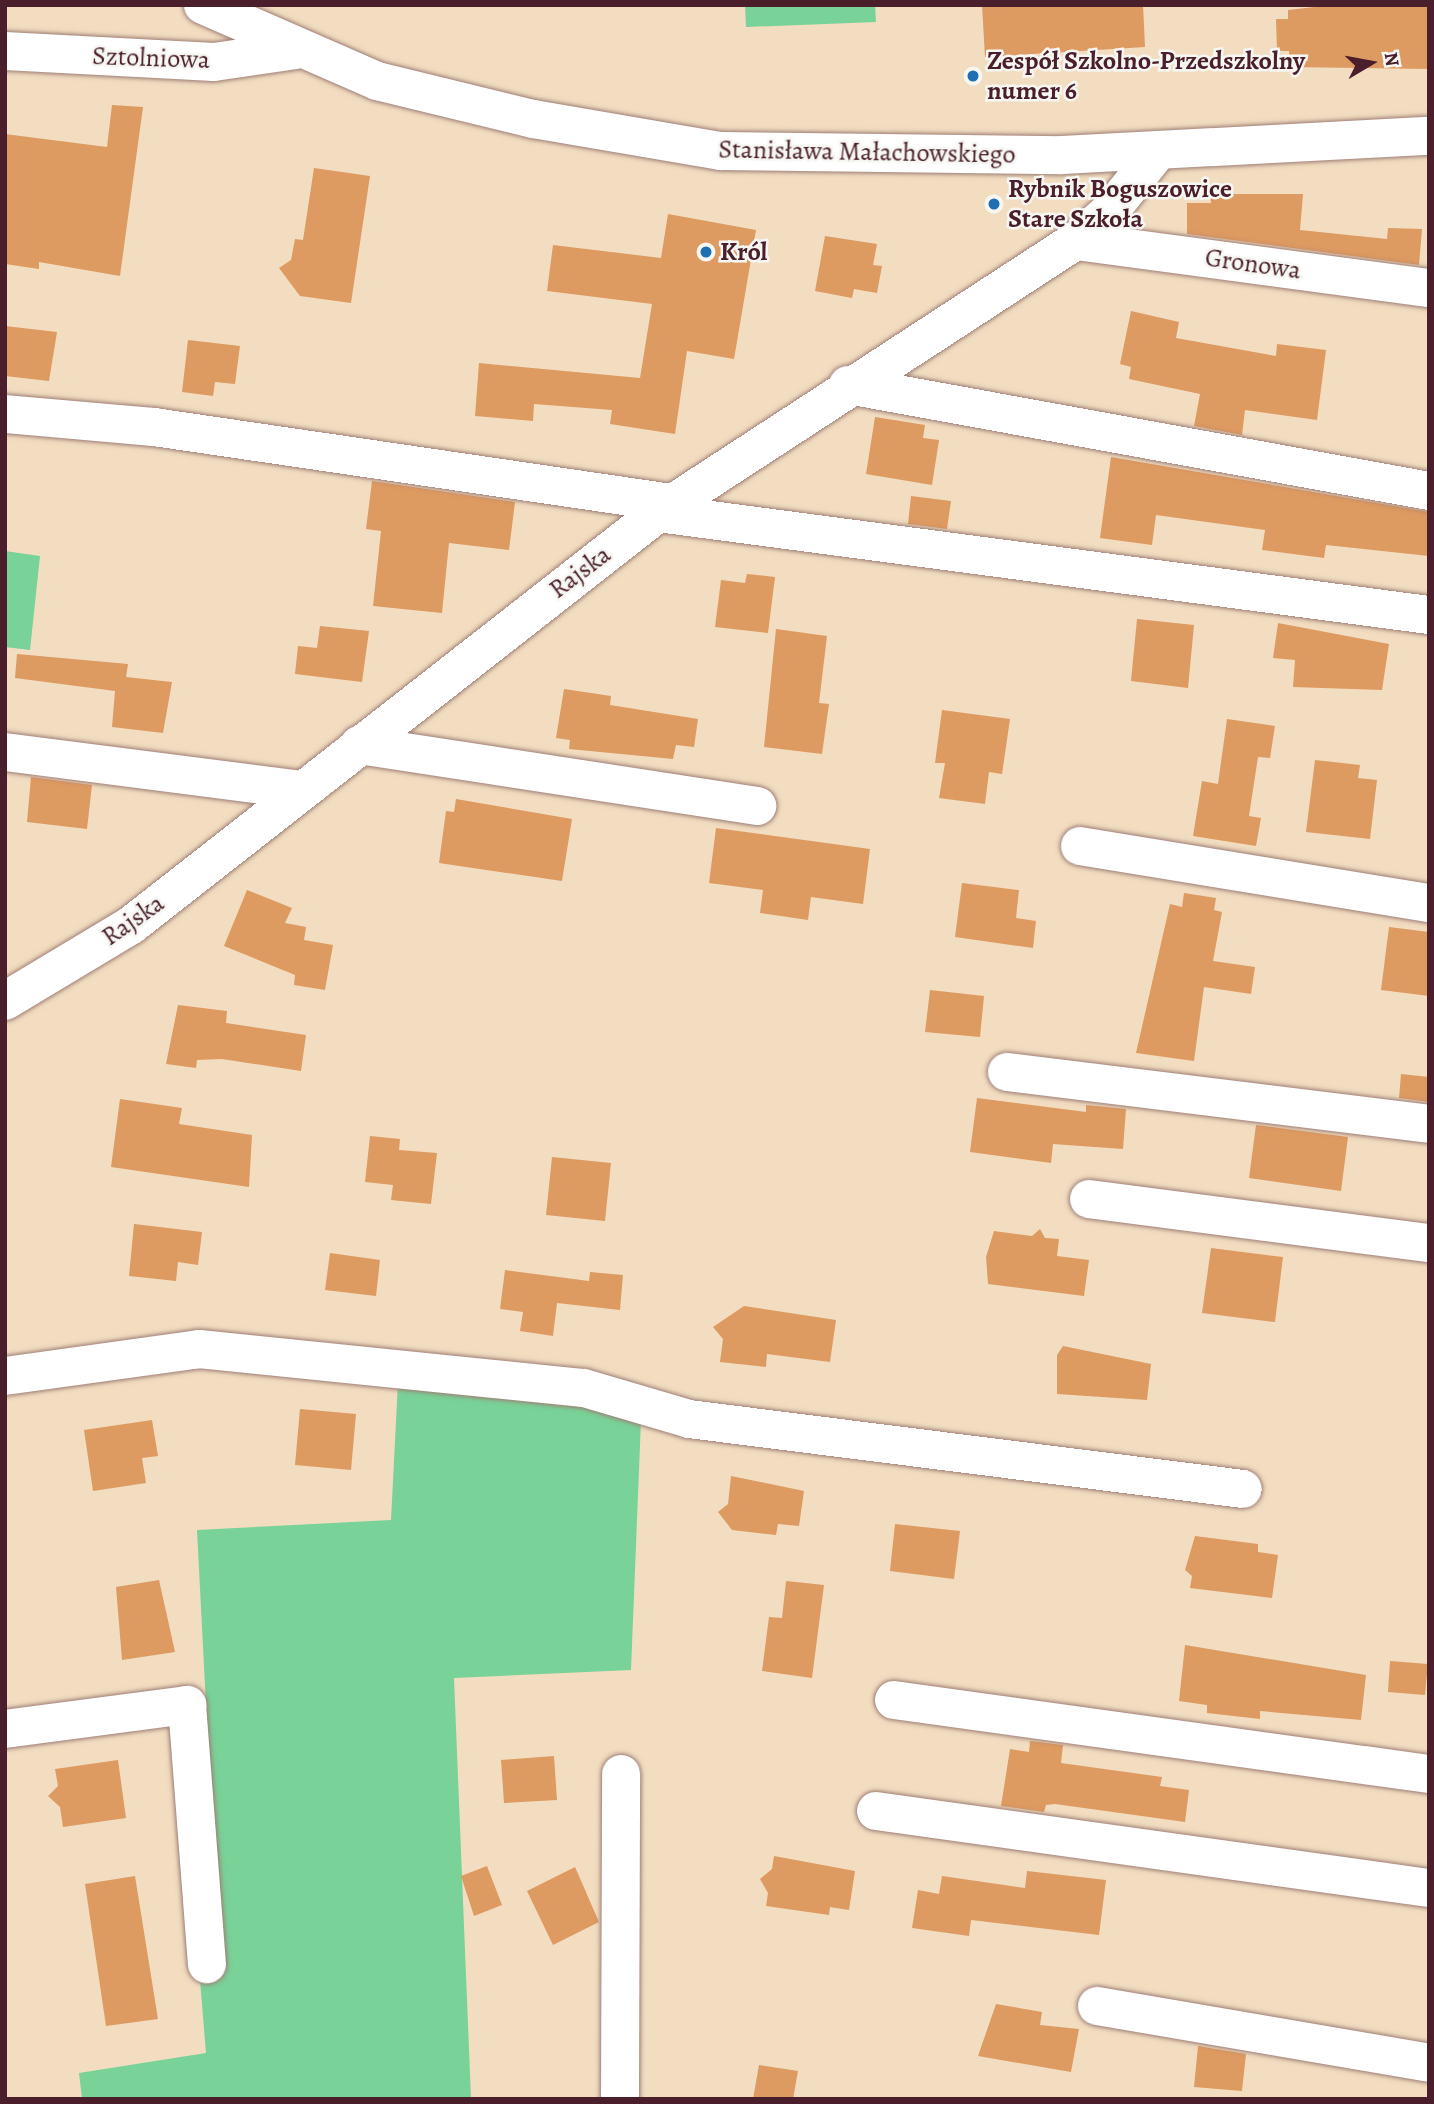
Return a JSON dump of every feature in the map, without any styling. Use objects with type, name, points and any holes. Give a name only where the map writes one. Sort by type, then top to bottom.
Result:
[{"type":"street","name":"Stanisława Małachowskiego","points":[[202,5],[296,50],[457,102],[721,151],[891,158],[1158,151],[1429,136]]},
{"type":"street","name":"Sztolniowa","points":[[5,51],[214,62],[296,50]]},
{"type":"street","name":"Rajska","points":[[5,1001],[130,926],[665,508],[848,385],[1076,241],[1158,151]]},
{"type":"street","name":"Gronowa","points":[[1076,241],[1429,288]]},
{"type":"street","points":[[848,385],[1429,491]]},
{"type":"street","points":[[5,414],[154,427],[665,508],[1429,615]]},
{"type":"street","points":[[359,745],[757,806]]},
{"type":"street","points":[[5,752],[303,790]]},
{"type":"street","points":[[1080,846],[1429,903]]},
{"type":"street","points":[[1007,1072],[1429,1124]]},
{"type":"street","points":[[1089,1199],[1429,1243]]},
{"type":"street","points":[[5,1376],[199,1349],[584,1388],[689,1419],[1243,1489]]},
{"type":"street","points":[[894,1700],[1429,1774]]},
{"type":"street","points":[[5,1729],[187,1705],[207,1964]]},
{"type":"street","points":[[620,2099],[621,1773]]},
{"type":"street","points":[[876,1811],[1429,1888]]},
{"type":"street","points":[[1097,2006],[1429,2063]]},
{"type":"green space","points":[[745,5],[875,5],[876,22],[746,27]]},
{"type":"green space","points":[[5,551],[40,556],[30,650],[5,647]]},
{"type":"green space","points":[[398,1382],[599,1404],[641,1420],[631,1670],[454,1678],[471,2099],[82,2099],[79,2073],[206,2053],[200,1980],[220,1977],[197,1530],[391,1520]]},
{"type":"building","points":[[982,5],[1143,5],[1145,47],[985,57]]},
{"type":"building","points":[[1332,5],[1429,5],[1429,69],[1290,67],[1289,51],[1277,51],[1276,19],[1288,19],[1288,10]]},
{"type":"building","points":[[112,105],[143,107],[120,276],[39,262],[39,269],[5,264],[5,134],[107,147]]},
{"type":"building","points":[[314,168],[370,176],[351,303],[300,296],[279,268],[291,260],[295,239],[303,240]]},
{"type":"building","points":[[1210,194],[1303,194],[1300,230],[1387,239],[1388,228],[1422,229],[1419,265],[1187,234],[1187,203],[1211,203]]},
{"type":"building","points":[[668,214],[756,230],[734,359],[687,351],[675,434],[610,424],[612,410],[534,404],[533,421],[475,416],[479,363],[640,378],[652,304],[547,291],[553,245],[661,258]]},
{"type":"building","points":[[825,236],[877,244],[873,265],[882,266],[877,293],[854,289],[852,298],[815,291]]},
{"type":"building","points":[[1131,311],[1179,322],[1176,338],[1276,356],[1277,344],[1326,350],[1317,420],[1245,410],[1242,435],[1194,426],[1200,394],[1129,379],[1131,367],[1120,364]]},
{"type":"building","points":[[5,326],[57,332],[49,381],[5,376]]},
{"type":"building","points":[[188,340],[240,346],[235,384],[215,382],[213,396],[182,392]]},
{"type":"building","points":[[875,417],[925,425],[923,438],[939,440],[932,485],[866,474]]},
{"type":"building","points":[[1111,457],[1429,512],[1429,556],[1326,545],[1324,558],[1262,550],[1265,530],[1156,515],[1152,545],[1100,538]]},
{"type":"building","points":[[372,481],[515,502],[509,550],[449,543],[442,613],[373,606],[381,531],[366,529]]},
{"type":"building","points":[[911,496],[951,501],[947,529],[908,524]]},
{"type":"building","points":[[747,574],[775,577],[768,633],[715,627],[721,580],[745,583]]},
{"type":"building","points":[[1137,619],[1194,625],[1188,688],[1131,681]]},
{"type":"building","points":[[1278,623],[1389,644],[1382,690],[1293,687],[1295,660],[1273,658]]},
{"type":"building","points":[[320,626],[369,631],[362,682],[295,674],[298,646],[317,648]]},
{"type":"building","points":[[776,629],[827,636],[819,703],[829,704],[822,754],[764,747]]},
{"type":"building","points":[[17,654],[128,664],[126,677],[172,682],[163,733],[112,727],[115,691],[15,678]]},
{"type":"building","points":[[564,689],[611,696],[610,705],[698,719],[694,747],[676,745],[673,759],[569,749],[570,740],[556,738]]},
{"type":"building","points":[[942,710],[1010,719],[1002,774],[989,772],[985,804],[939,798],[945,763],[935,763]]},
{"type":"building","points":[[1227,719],[1275,726],[1270,758],[1258,757],[1249,816],[1261,818],[1256,846],[1193,836],[1202,781],[1218,784]]},
{"type":"building","points":[[1315,760],[1360,765],[1358,778],[1377,780],[1370,839],[1306,832]]},
{"type":"building","points":[[31,777],[92,785],[87,829],[27,822]]},
{"type":"building","points":[[456,799],[572,819],[562,881],[439,863],[446,811],[454,812]]},
{"type":"building","points":[[716,828],[870,849],[863,904],[811,897],[808,920],[760,913],[763,890],[709,883]]},
{"type":"building","points":[[962,883],[1019,890],[1016,918],[1036,921],[1033,948],[955,937]]},
{"type":"building","points":[[247,890],[292,908],[285,923],[306,927],[304,940],[333,945],[325,990],[294,985],[295,975],[224,946]]},
{"type":"building","points":[[1184,893],[1216,898],[1214,910],[1222,912],[1213,961],[1255,967],[1251,994],[1204,987],[1194,1061],[1136,1053],[1170,904],[1182,907]]},
{"type":"building","points":[[1389,927],[1429,932],[1429,996],[1381,990]]},
{"type":"building","points":[[930,990],[984,996],[980,1037],[925,1032]]},
{"type":"building","points":[[178,1005],[227,1011],[226,1023],[306,1035],[301,1071],[222,1059],[197,1060],[196,1068],[166,1064]]},
{"type":"building","points":[[1401,1074],[1429,1077],[1429,1102],[1399,1098]]},
{"type":"building","points":[[977,1098],[1086,1112],[1086,1105],[1126,1109],[1123,1149],[1053,1144],[1051,1163],[970,1152]]},
{"type":"building","points":[[120,1099],[182,1108],[179,1124],[252,1135],[249,1187],[111,1167]]},
{"type":"building","points":[[1256,1125],[1348,1137],[1341,1191],[1249,1178]]},
{"type":"building","points":[[370,1136],[400,1139],[399,1150],[437,1153],[431,1204],[391,1200],[393,1185],[365,1182]]},
{"type":"building","points":[[552,1157],[611,1163],[605,1221],[546,1215]]},
{"type":"building","points":[[134,1224],[202,1232],[198,1265],[178,1262],[176,1281],[129,1276]]},
{"type":"building","points":[[1040,1229],[1045,1238],[1059,1239],[1057,1256],[1089,1260],[1084,1296],[988,1284],[986,1257],[994,1231],[1032,1236]]},
{"type":"building","points":[[1211,1248],[1283,1257],[1275,1322],[1202,1313]]},
{"type":"building","points":[[330,1253],[380,1260],[376,1296],[325,1290]]},
{"type":"building","points":[[505,1270],[589,1281],[590,1272],[623,1275],[620,1310],[557,1303],[553,1336],[520,1331],[523,1312],[500,1309]]},
{"type":"building","points":[[744,1306],[836,1320],[830,1362],[767,1354],[766,1367],[720,1362],[723,1339],[713,1327]]},
{"type":"building","points":[[1063,1346],[1151,1364],[1147,1400],[1057,1394],[1057,1355]]},
{"type":"building","points":[[300,1409],[356,1414],[351,1470],[295,1465]]},
{"type":"building","points":[[152,1420],[158,1456],[142,1458],[146,1483],[93,1491],[84,1430]]},
{"type":"building","points":[[731,1476],[804,1491],[799,1526],[778,1524],[776,1535],[732,1530],[718,1512],[728,1504]]},
{"type":"building","points":[[895,1524],[960,1531],[954,1579],[890,1571]]},
{"type":"building","points":[[1195,1536],[1258,1544],[1258,1552],[1278,1555],[1272,1598],[1190,1588],[1192,1576],[1185,1570]]},
{"type":"building","points":[[159,1580],[175,1652],[122,1660],[116,1587]]},
{"type":"building","points":[[786,1581],[824,1585],[812,1678],[762,1671],[769,1617],[782,1618]]},
{"type":"building","points":[[1185,1645],[1366,1675],[1361,1720],[1260,1711],[1260,1719],[1207,1713],[1207,1705],[1179,1701]]},
{"type":"building","points":[[1390,1661],[1428,1664],[1425,1695],[1388,1692]]},
{"type":"building","points":[[1030,1741],[1063,1745],[1061,1763],[1162,1777],[1160,1786],[1189,1790],[1185,1822],[1055,1804],[1046,1805],[1044,1812],[1001,1806],[1010,1749],[1029,1752]]},
{"type":"building","points":[[554,1756],[557,1800],[504,1803],[501,1760]]},
{"type":"building","points":[[118,1760],[126,1818],[63,1827],[60,1807],[48,1796],[58,1786],[55,1769]]},
{"type":"building","points":[[774,1856],[855,1871],[849,1910],[830,1907],[829,1915],[766,1906],[768,1893],[760,1879],[772,1869]]},
{"type":"building","points":[[487,1866],[502,1905],[474,1916],[461,1876]]},
{"type":"building","points":[[575,1867],[599,1922],[553,1945],[527,1891]]},
{"type":"building","points":[[1027,1871],[1106,1880],[1099,1935],[971,1920],[969,1936],[912,1928],[918,1890],[939,1894],[942,1876],[1025,1888]]},
{"type":"building","points":[[135,1876],[158,2019],[106,2026],[85,1884]]},
{"type":"building","points":[[996,2004],[1042,2012],[1040,2025],[1079,2029],[1071,2072],[978,2056]]},
{"type":"building","points":[[1198,2046],[1246,2054],[1242,2091],[1194,2087]]},
{"type":"building","points":[[759,2065],[798,2071],[793,2099],[753,2099]]},
{"type":"place","name":"Zespół Szkolno-Przedszkolny numer 6","points":[[973,76]]},
{"type":"place","name":"Rybnik Boguszowice Stare Szkoła","points":[[994,204]]},
{"type":"place","name":"Król","points":[[706,252]]}]
